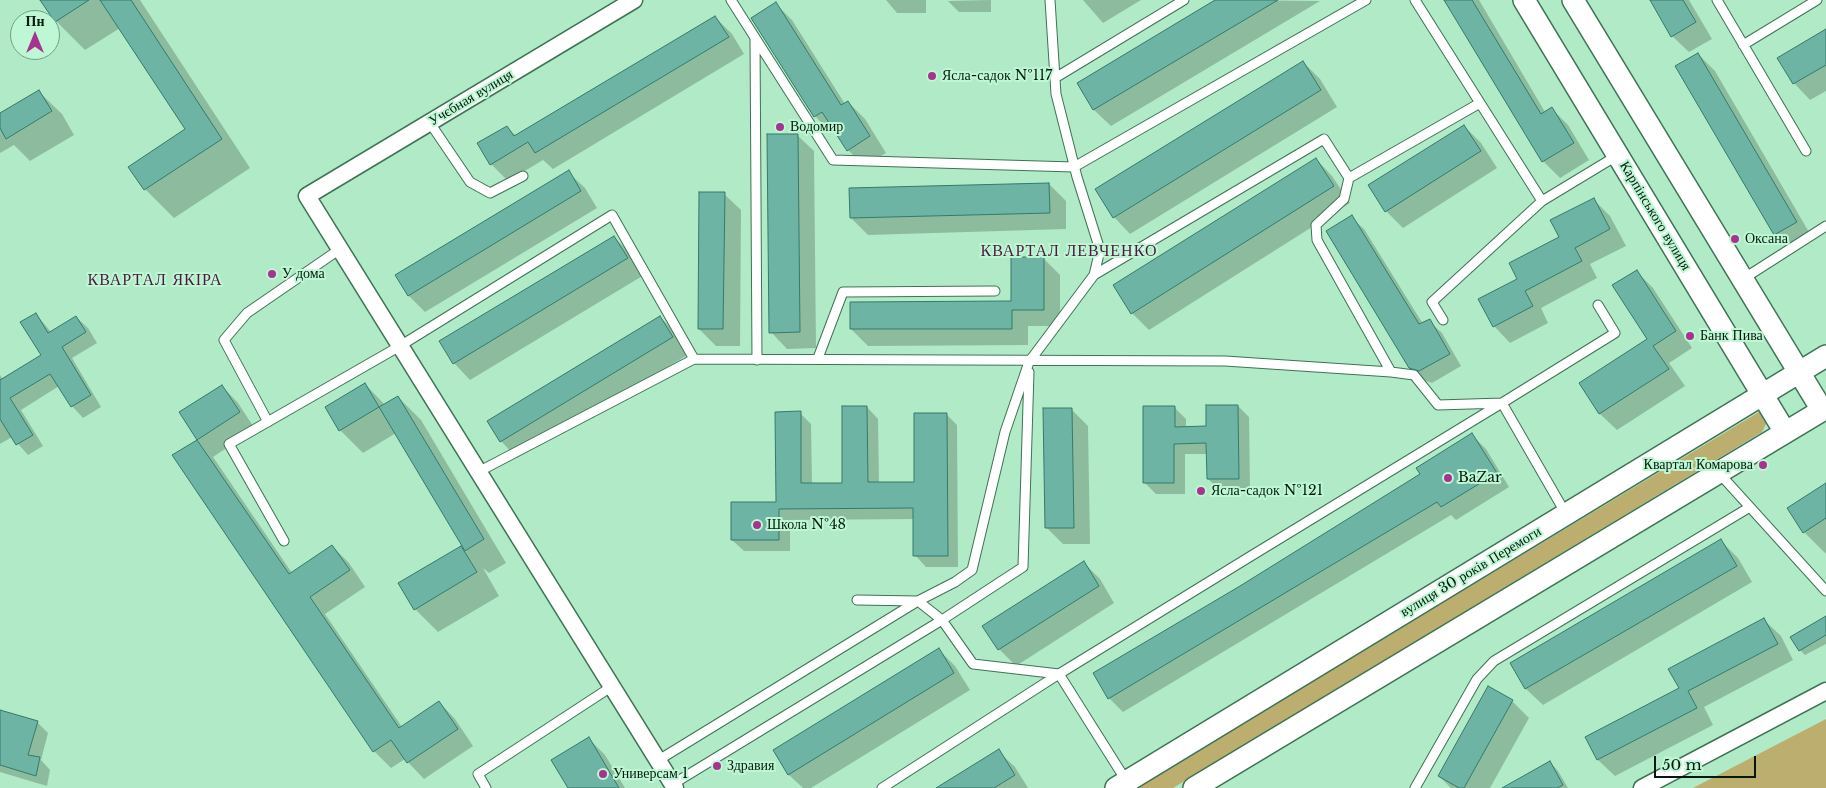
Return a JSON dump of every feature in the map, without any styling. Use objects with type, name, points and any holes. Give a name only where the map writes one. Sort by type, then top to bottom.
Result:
[{"type":"street","name":"Учєбная вулиця","points":[[340,249],[307,196],[634,0]]},
{"type":"street","name":"Карпінського вулиця","points":[[1524,0],[1785,432]]},
{"type":"street","points":[[1194,788],[1824,409],[1573,0]]},
{"type":"street","points":[[340,249],[674,786]]},
{"type":"street","name":"вулиця 30 років Перемоги","points":[[1122,785],[1826,356]]},
{"type":"street","points":[[1642,788],[1826,691]]},
{"type":"lane","points":[[731,0],[833,160],[1074,167],[1366,0]]},
{"type":"lane","points":[[1050,0],[1056,94],[1074,167],[1100,250],[1094,275]]},
{"type":"lane","points":[[1055,78],[1184,0]]},
{"type":"lane","points":[[1415,0],[1542,201]]},
{"type":"lane","points":[[1717,0],[1806,151]]},
{"type":"lane","points":[[1744,45],[1817,0]]},
{"type":"lane","points":[[755,38],[757,360]]},
{"type":"lane","points":[[1349,178],[1480,103]]},
{"type":"lane","points":[[430,123],[470,182],[490,193],[523,176]]},
{"type":"lane","points":[[657,761],[972,570],[1005,432],[1029,362],[1094,275],[1324,139],[1349,178],[1344,199],[1316,225],[1317,240],[1391,372]]},
{"type":"lane","points":[[1443,320],[1432,302],[1542,201],[1618,155]]},
{"type":"lane","points":[[284,541],[229,444],[400,346],[612,215],[694,359]]},
{"type":"lane","points":[[1743,279],[1826,226]]},
{"type":"lane","points":[[268,422],[224,340],[247,313],[340,249]]},
{"type":"lane","points":[[818,358],[843,292],[995,291]]},
{"type":"lane","points":[[882,788],[1059,674],[1502,404],[1614,333],[1598,305]]},
{"type":"lane","points":[[478,472],[694,359],[757,360],[818,358],[1029,362],[1226,362],[1414,375],[1438,405],[1502,404]]},
{"type":"lane","points":[[674,786],[1024,567],[1029,362]]},
{"type":"lane","points":[[1502,404],[1566,514]]},
{"type":"lane","points":[[1719,473],[1826,591]]},
{"type":"lane","points":[[1415,788],[1477,679],[1494,661],[1750,507]]},
{"type":"lane","points":[[857,600],[918,601],[942,620],[973,664],[1059,674]]},
{"type":"lane","points":[[1059,674],[1122,785]]},
{"type":"lane","points":[[486,788],[478,774],[611,687]]},
{"type":"shaded area","points":[[1759,412],[1768,420],[1762,432],[1173,788],[1136,788]]},
{"type":"shaded area","points":[[1826,719],[1826,788],[1693,788]]},
{"type":"building","points":[[40,0],[89,0],[60,19],[60,10],[47,10]]},
{"type":"building","points":[[100,0],[131,0],[222,139],[144,190],[128,167],[185,129]]},
{"type":"building","points":[[1215,0],[1278,0],[1093,110],[1077,83]]},
{"type":"building","points":[[1444,0],[1472,0],[1541,114],[1552,107],[1574,143],[1542,162]]},
{"type":"building","points":[[1650,0],[1683,0],[1696,22],[1671,37]]},
{"type":"building","points":[[776,2],[841,105],[848,101],[870,136],[847,151],[822,112],[814,117],[751,18]]},
{"type":"building","points":[[715,16],[729,37],[535,153],[528,142],[490,165],[477,143],[507,126],[514,136]]},
{"type":"building","points":[[1826,29],[1826,65],[1793,84],[1777,58]]},
{"type":"building","points":[[1698,53],[1797,222],[1774,235],[1675,66]]},
{"type":"building","points":[[1303,61],[1321,90],[1113,218],[1095,189]]},
{"type":"building","points":[[39,90],[52,111],[6,139],[0,128],[0,113]]},
{"type":"building","points":[[1464,125],[1481,151],[1385,212],[1368,185]]},
{"type":"building","points":[[767,134],[798,134],[800,332],[769,333]]},
{"type":"building","points":[[1316,158],[1334,186],[1131,314],[1113,285]]},
{"type":"building","points":[[569,170],[581,191],[408,296],[395,275]]},
{"type":"building","points":[[1049,183],[1050,213],[850,218],[849,188]]},
{"type":"building","points":[[699,192],[725,192],[723,329],[698,329]]},
{"type":"building","points":[[1594,198],[1610,229],[1575,248],[1582,261],[1525,291],[1533,306],[1493,327],[1478,299],[1517,279],[1509,263],[1559,237],[1550,220]]},
{"type":"building","points":[[1352,215],[1419,324],[1430,319],[1450,354],[1419,371],[1409,368],[1326,231]]},
{"type":"building","points":[[614,236],[628,258],[453,364],[439,341]]},
{"type":"building","points":[[1011,257],[1044,257],[1044,310],[1012,310],[1012,329],[850,329],[850,302],[1011,301]]},
{"type":"building","points":[[1637,270],[1676,331],[1653,346],[1669,369],[1599,414],[1579,383],[1647,339],[1612,285]]},
{"type":"building","points":[[36,313],[48,333],[76,316],[86,332],[62,347],[91,395],[71,407],[50,374],[10,398],[33,435],[16,445],[0,419],[0,380],[41,355],[20,322]]},
{"type":"building","points":[[660,316],[673,337],[500,442],[487,421]]},
{"type":"building","points":[[365,383],[379,407],[339,431],[325,407]]},
{"type":"building","points":[[222,385],[240,412],[197,440],[179,412]]},
{"type":"building","points":[[398,396],[484,539],[465,551],[379,407]]},
{"type":"building","points":[[1206,405],[1238,405],[1239,479],[1207,479],[1206,443],[1174,444],[1174,483],[1143,483],[1143,406],[1175,406],[1175,427],[1206,426]]},
{"type":"building","points":[[842,406],[867,406],[868,482],[914,482],[914,413],[947,413],[948,556],[913,556],[913,508],[779,509],[779,540],[731,540],[731,502],[776,502],[775,412],[801,411],[801,483],[842,483]]},
{"type":"building","points":[[1043,408],[1072,408],[1074,528],[1045,528]]},
{"type":"building","points":[[1472,433],[1497,473],[1441,507],[1437,502],[1108,699],[1093,673],[1240,586],[1420,474],[1416,468]]},
{"type":"building","points":[[197,440],[289,574],[332,545],[350,570],[310,597],[399,728],[439,701],[458,729],[407,763],[391,740],[373,752],[172,455]]},
{"type":"building","points":[[1826,483],[1826,518],[1803,533],[1787,508]]},
{"type":"building","points":[[1721,539],[1737,566],[1525,689],[1510,663]]},
{"type":"building","points":[[461,546],[477,572],[414,610],[398,583]]},
{"type":"building","points":[[1084,561],[1099,586],[998,650],[982,626]]},
{"type":"building","points":[[1826,616],[1826,635],[1799,651],[1790,637]]},
{"type":"building","points":[[1764,618],[1778,644],[1688,691],[1697,708],[1597,760],[1585,737],[1679,688],[1668,669]]},
{"type":"building","points":[[939,648],[954,673],[788,775],[773,750]]},
{"type":"building","points":[[1488,686],[1513,700],[1464,788],[1459,788],[1438,776]]},
{"type":"building","points":[[0,710],[38,721],[28,755],[40,757],[36,776],[0,765]]},
{"type":"building","points":[[589,737],[619,788],[568,788],[551,760]]},
{"type":"building","points":[[999,749],[1015,775],[994,788],[936,788]]},
{"type":"building","points":[[1550,761],[1563,785],[1557,788],[1502,788]]},
{"type":"place","name":"Ясла-садок №117","points":[[932,76]]},
{"type":"place","name":"Водомир","points":[[780,127]]},
{"type":"place","name":"Оксана","points":[[1735,239]]},
{"type":"place","name":"У дома","points":[[272,274]]},
{"type":"place","name":"Банк Пива","points":[[1690,336]]},
{"type":"place","name":"Квартал Комарова","points":[[1763,465]]},
{"type":"place","name":"BaZar","points":[[1448,478]]},
{"type":"place","name":"Ясла-садок №121","points":[[1201,491]]},
{"type":"place","name":"Школа №48","points":[[757,525]]},
{"type":"place","name":"Здравия","points":[[717,766]]},
{"type":"place","name":"Универсам 1","points":[[603,774]]},
{"type":"district","name":"КВАРТАЛ ЛЕВЧЕНКО","points":[[1069,251]]},
{"type":"district","name":"КВАРТАЛ ЯКІРА","points":[[155,280]]}]
